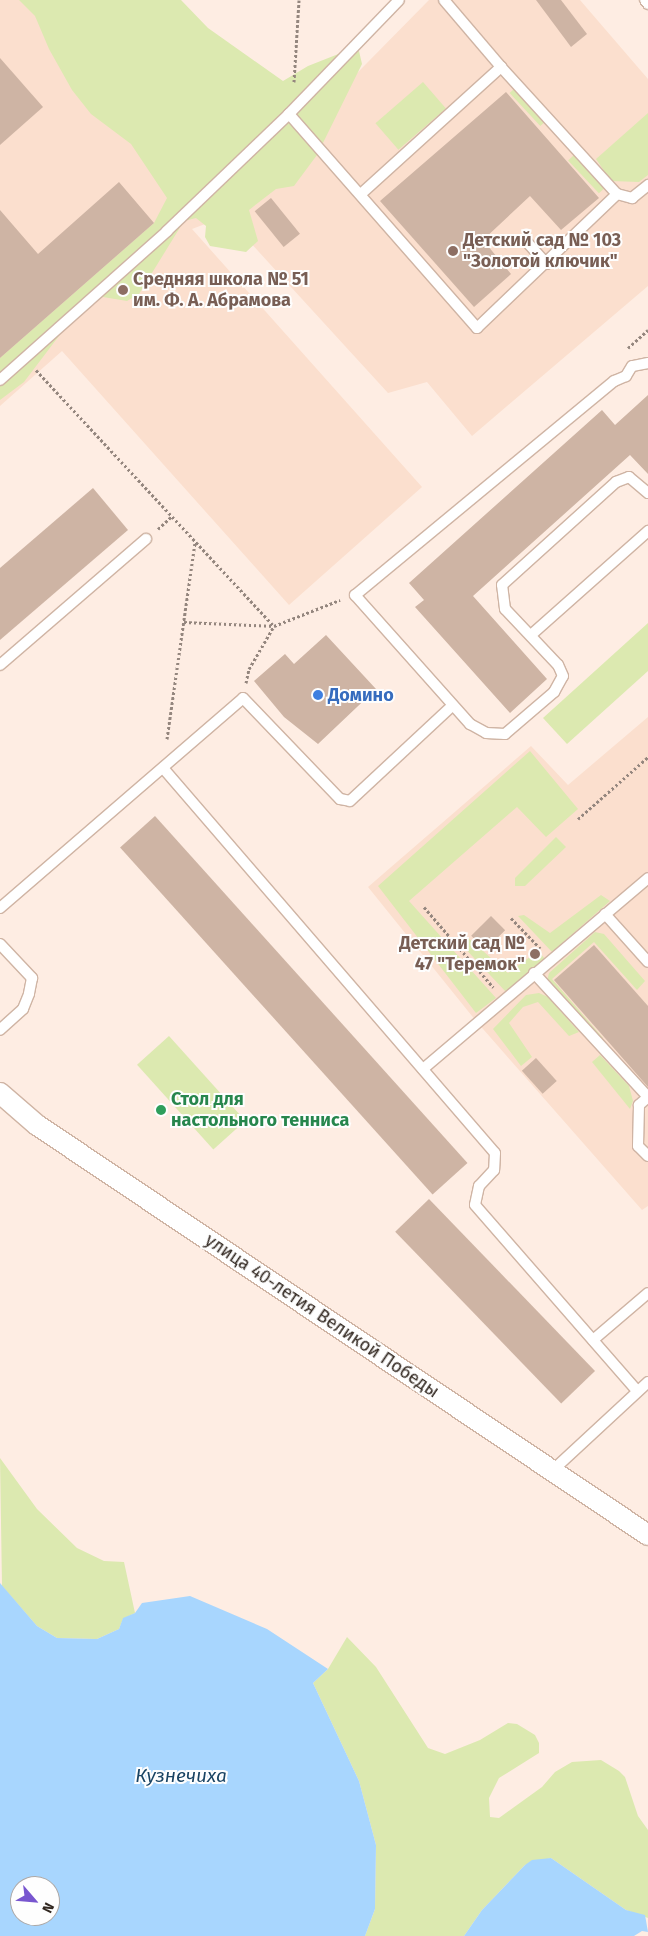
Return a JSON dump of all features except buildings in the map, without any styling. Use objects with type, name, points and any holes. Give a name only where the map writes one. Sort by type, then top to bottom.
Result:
[{"type":"street","name":"улица 40-летия Великой Победы","points":[[0,1093],[37,1125],[648,1535]]},
{"type":"lane","points":[[0,380],[167,231],[291,112],[399,0]]},
{"type":"lane","points":[[444,0],[501,68],[616,194],[632,198],[648,185]]},
{"type":"lane","points":[[645,0],[648,4]]},
{"type":"lane","points":[[362,194],[501,68]]},
{"type":"lane","points":[[291,112],[478,328],[547,264],[616,194]]},
{"type":"lane","points":[[526,241],[547,264]]},
{"type":"lane","points":[[648,363],[632,366],[626,376],[614,381],[355,595],[470,724],[486,733],[505,734],[554,692],[563,676],[558,665],[505,609],[502,585],[616,482],[629,477],[648,493]]},
{"type":"lane","points":[[531,635],[648,531]]},
{"type":"lane","points":[[0,665],[146,539]]},
{"type":"lane","points":[[0,908],[243,698],[340,799],[350,801],[452,706]]},
{"type":"lane","points":[[163,768],[495,1153],[494,1170],[479,1186],[475,1205],[638,1391]]},
{"type":"lane","points":[[423,1069],[550,959],[648,878]]},
{"type":"lane","points":[[605,914],[648,962]]},
{"type":"lane","points":[[0,944],[32,978],[29,994],[22,1009],[0,1030]]},
{"type":"lane","points":[[534,973],[647,1097],[639,1105],[638,1146],[648,1156]]},
{"type":"lane","points":[[593,1340],[648,1293]]},
{"type":"lane","points":[[552,1471],[648,1382]]},
{"type":"path","points":[[291,112],[299,0]]},
{"type":"path","points":[[25,358],[274,626]]},
{"type":"path","points":[[163,768],[195,541]]},
{"type":"path","points":[[184,622],[274,626],[355,595]]},
{"type":"path","points":[[243,698],[249,668],[274,626]]},
{"type":"path","points":[[578,819],[648,757]]},
{"type":"path","points":[[424,907],[503,999]]},
{"type":"path","points":[[511,918],[550,959]]},
{"type":"shaded area","points":[[0,0],[163,0],[302,129],[429,0],[580,0],[648,79],[648,286],[472,436],[427,382],[388,393],[226,216],[192,229],[422,487],[289,605],[62,351],[0,406]]},
{"type":"shaded area","name":"Детский сад № 47 \"Теремок\"","points":[[648,717],[648,1206],[642,1210],[476,1021],[368,887],[531,746],[568,785]]},
{"type":"green space","points":[[19,0],[181,0],[208,28],[283,81],[308,66],[346,51],[359,51],[362,64],[317,155],[294,186],[276,189],[249,210],[258,241],[246,252],[210,246],[205,237],[206,226],[196,218],[184,221],[139,294],[127,301],[103,297],[92,302],[65,328],[24,382],[0,400],[0,358],[154,223],[167,198],[131,144],[91,114],[72,90],[49,49],[35,16]]},
{"type":"green space","points":[[423,82],[446,108],[398,150],[375,123]]},
{"type":"green space","points":[[514,89],[545,122],[540,126],[510,93]]},
{"type":"green space","points":[[648,113],[648,175],[639,182],[611,181],[596,159]]},
{"type":"green space","points":[[574,155],[605,188],[599,193],[568,160]]},
{"type":"green space","points":[[648,623],[648,671],[567,744],[543,718]]},
{"type":"green space","points":[[530,751],[578,809],[546,837],[517,807],[409,901],[496,998],[476,1013],[378,886]]},
{"type":"green space","points":[[556,837],[566,847],[525,886],[515,886],[515,878]]},
{"type":"green space","points":[[601,895],[610,901],[552,952],[518,916],[524,915],[550,933]]},
{"type":"green space","points":[[595,932],[604,934],[645,981],[637,990],[594,942],[552,979],[603,1038],[601,1040],[547,981],[549,973]]},
{"type":"green space","points":[[466,936],[508,973],[538,951],[545,959],[506,992],[458,941]]},
{"type":"green space","points":[[539,993],[548,997],[579,1032],[569,1036],[538,1002],[523,1007],[509,1023],[532,1057],[521,1066],[493,1029],[526,995]]},
{"type":"green space","points":[[169,1036],[245,1121],[213,1149],[137,1065]]},
{"type":"green space","points":[[600,1055],[629,1086],[633,1101],[630,1109],[592,1062]]},
{"type":"green space","points":[[0,1458],[37,1509],[77,1548],[104,1561],[124,1562],[135,1613],[123,1619],[119,1629],[97,1639],[57,1638],[37,1626],[2,1586]]},
{"type":"green space","points":[[347,1637],[376,1667],[428,1748],[445,1754],[480,1740],[508,1723],[517,1724],[535,1735],[539,1743],[539,1753],[499,1778],[489,1798],[490,1817],[499,1818],[542,1787],[555,1772],[572,1762],[601,1760],[619,1771],[625,1777],[638,1816],[648,1830],[648,1918],[626,1910],[551,1858],[525,1865],[482,1910],[464,1936],[365,1936],[375,1909],[376,1845],[359,1781],[313,1683],[328,1669]]},
{"type":"water","name":"Кузнечиха","points":[[0,1583],[37,1626],[57,1638],[97,1639],[119,1629],[123,1618],[135,1613],[142,1603],[190,1596],[267,1629],[328,1669],[313,1683],[359,1781],[376,1845],[375,1909],[365,1936],[0,1936]]},
{"type":"water","points":[[551,1858],[626,1910],[645,1915],[648,1932],[642,1931],[634,1936],[464,1936],[482,1910],[525,1865],[532,1860]]},
{"type":"place","name":"Детский сад № 103 \"Золотой ключик\"","points":[[453,251]]},
{"type":"place","name":"Средняя школа № 51 им. Ф. А. Абрамова","points":[[123,290]]},
{"type":"place","name":"Домино","points":[[318,695]]},
{"type":"place","name":"Детский сад № 47 \"Теремок\"","points":[[535,954]]},
{"type":"place","name":"Стол для настольного тенниса","points":[[161,1110]]}]
